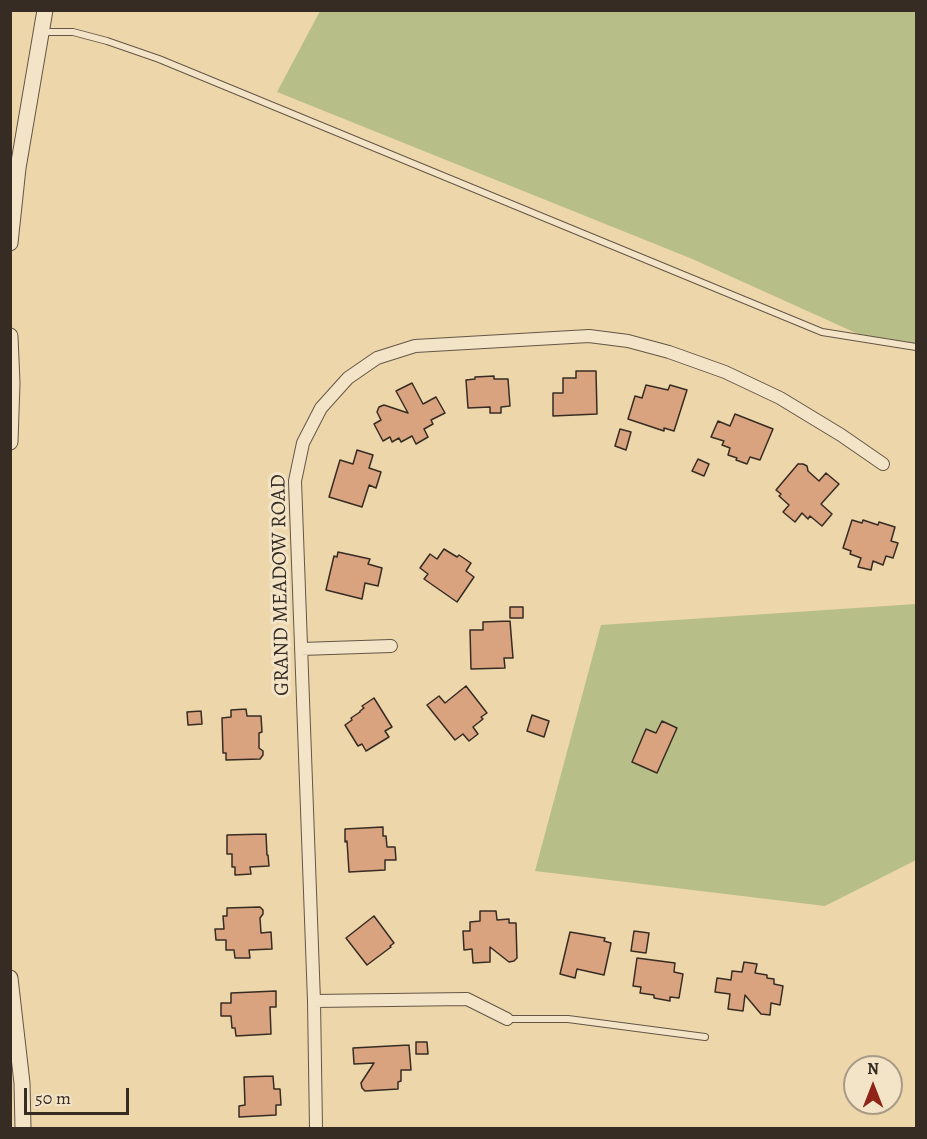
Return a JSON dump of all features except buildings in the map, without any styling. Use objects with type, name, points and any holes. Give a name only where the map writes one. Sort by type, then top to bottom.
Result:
[{"type":"street","points":[[10,243],[18,168],[45,10]]},
{"type":"street","points":[[10,336],[12,383],[10,442]]},
{"type":"street","name":"GRAND MEADOW ROAD","points":[[316,1128],[314,1001],[295,481],[303,443],[321,408],[348,378],[377,358],[415,346],[589,336],[628,341],[669,352],[725,372],[780,398],[884,464]]},
{"type":"street","points":[[301,649],[391,646]]},
{"type":"street","points":[[10,978],[22,1083],[23,1128]]},
{"type":"street","points":[[314,1001],[467,999],[507,1019]]},
{"type":"lane","points":[[41,32],[74,32],[159,59],[822,332],[916,347]]},
{"type":"lane","points":[[507,1019],[568,1019],[705,1037]]},
{"type":"green space","points":[[320,11],[916,11],[916,345],[876,342],[690,258],[277,92]]},
{"type":"green space","points":[[916,604],[916,860],[825,906],[535,871],[601,625]]}]
